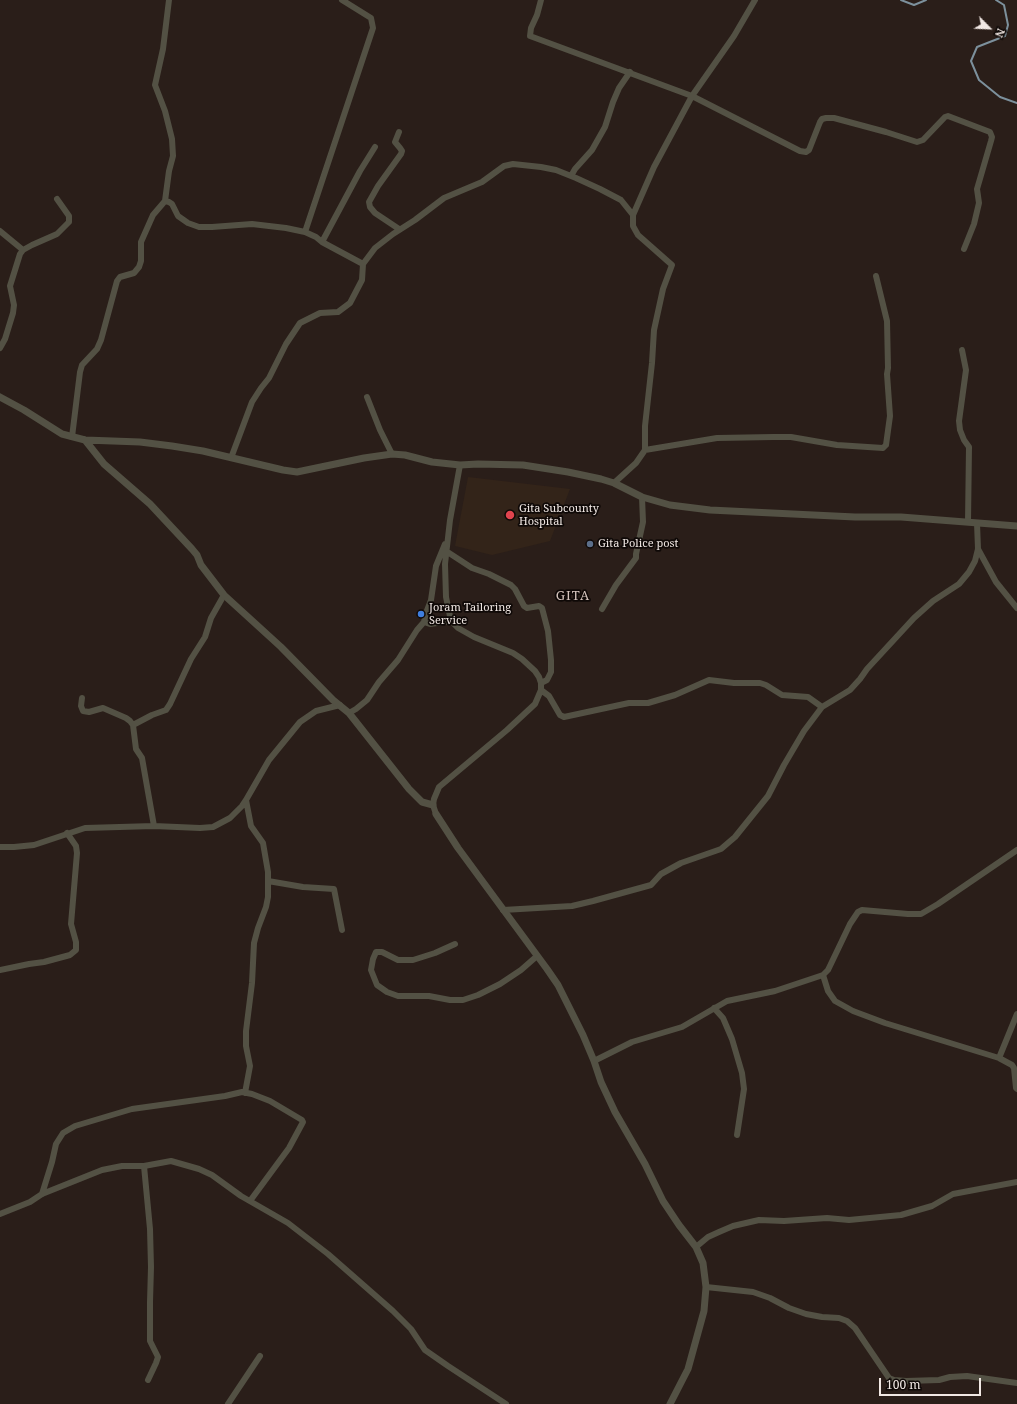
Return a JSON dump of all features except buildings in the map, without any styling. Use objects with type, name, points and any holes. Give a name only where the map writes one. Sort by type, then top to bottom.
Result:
[{"type":"street","points":[[72,437],[82,365],[97,350],[117,281],[120,277],[134,273],[139,267],[141,261],[140,242],[153,215],[165,201],[173,156],[172,139],[165,111],[154,84],[164,49],[168,0]]},
{"type":"street","points":[[305,232],[373,28],[371,18],[342,0]]},
{"type":"street","points":[[541,0],[537,15],[531,28],[530,36],[692,96],[800,151],[806,152],[809,150],[820,122],[822,119],[826,118],[834,118],[920,142],[932,132],[945,117],[948,116],[990,132],[992,137],[977,189],[979,203],[974,224],[964,249]]},
{"type":"street","points":[[614,483],[636,463],[645,450],[645,426],[654,330],[662,289],[672,265],[638,236],[633,226],[633,215],[654,167],[692,96],[734,36],[755,0]]},
{"type":"street","points":[[572,176],[592,150],[605,127],[619,88],[630,72]]},
{"type":"street","points":[[399,132],[395,142],[402,151],[401,154],[378,186],[369,202],[370,207],[376,213],[399,229]]},
{"type":"street","points":[[322,242],[360,171],[375,147]]},
{"type":"street","points":[[231,458],[252,402],[269,378],[286,344],[300,323],[320,313],[338,312],[350,303],[362,280],[363,264],[384,240],[444,198],[482,182],[504,166],[512,164],[541,167],[572,176],[621,200],[633,215]]},
{"type":"street","points":[[0,348],[5,339],[13,313],[14,306],[10,286],[20,254],[23,250],[57,234],[69,222],[69,216],[57,199]]},
{"type":"street","points":[[165,201],[172,204],[178,216],[188,223],[199,227],[252,224],[305,232],[363,264]]},
{"type":"street","points":[[0,231],[23,250]]},
{"type":"street","points":[[645,450],[717,438],[766,437],[791,437],[836,445],[883,448],[886,445],[890,416],[887,374],[887,321],[876,276]]},
{"type":"street","points":[[962,350],[966,370],[959,420],[960,430],[969,447],[968,522]]},
{"type":"street","points":[[367,396],[380,430],[392,454]]},
{"type":"street","points":[[0,398],[24,410],[62,434],[72,437],[85,440],[140,442],[203,451],[297,472],[338,462],[392,454],[405,455],[432,462],[460,465],[478,464],[522,466],[568,472],[614,483],[642,497],[670,505],[710,510],[855,517],[901,517],[1017,526]]},
{"type":"street","points":[[85,440],[104,464],[150,504],[192,549],[197,555],[201,565],[224,595],[281,647],[333,700],[349,713],[409,789],[422,802],[433,805]]},
{"type":"street","points":[[460,465],[446,551],[444,580],[451,621],[458,628],[474,638],[513,652],[535,671],[541,683],[541,690],[535,704],[507,730],[439,787],[435,795],[433,805],[436,814],[458,848],[558,985],[594,1061],[601,1082],[615,1112],[645,1164],[663,1201],[696,1247],[703,1263],[706,1287],[704,1311],[688,1369],[670,1404]]},
{"type":"street","points":[[602,609],[616,585],[636,558],[643,522],[642,497]]},
{"type":"street","points":[[503,910],[572,906],[593,901],[650,884],[661,874],[681,863],[721,849],[735,837],[768,796],[800,738],[822,706],[850,690],[914,618],[933,601],[959,584],[969,572],[975,561],[978,549],[977,523]]},
{"type":"street","points":[[349,713],[367,700],[379,682],[398,660],[417,630],[424,622],[431,600],[436,566],[448,539]]},
{"type":"street","points":[[978,549],[996,582],[1017,608]]},
{"type":"street","points":[[446,551],[472,568],[489,574],[511,585],[515,589],[524,606],[527,608],[540,606],[542,608],[548,632],[551,672],[547,680],[541,683]]},
{"type":"street","points":[[133,725],[152,715],[166,710],[191,659],[205,637],[211,618],[224,595]]},
{"type":"street","points":[[424,622],[430,624],[451,621]]},
{"type":"street","points":[[541,690],[549,696],[560,715],[564,717],[622,704],[648,702],[675,695],[709,680],[734,683],[760,683],[782,695],[808,698],[822,706]]},
{"type":"street","points":[[82,698],[81,706],[83,711],[88,712],[103,708],[126,718],[133,725],[136,749],[142,758],[154,826]]},
{"type":"street","points":[[0,847],[34,845],[52,840],[68,833],[92,827],[212,827],[230,818],[246,800],[269,760],[300,722],[316,711],[340,705]]},
{"type":"street","points":[[245,1093],[250,1066],[246,1046],[246,1031],[252,983],[254,943],[268,897],[268,872],[263,843],[251,826],[246,800]]},
{"type":"street","points":[[0,970],[44,962],[70,955],[76,950],[76,942],[71,924],[77,853],[76,846],[68,833]]},
{"type":"street","points":[[594,1061],[632,1042],[682,1027],[727,1001],[775,991],[823,975],[828,970],[850,924],[858,912],[862,910],[921,914],[1017,850]]},
{"type":"street","points":[[268,881],[303,887],[334,889],[342,930]]},
{"type":"street","points":[[455,944],[435,953],[413,960],[398,960],[382,952],[376,952],[371,970],[377,985],[387,992],[398,996],[429,996],[450,1000],[463,1000],[478,995],[500,984],[521,970],[537,956]]},
{"type":"street","points":[[823,975],[828,991],[835,1001],[853,1011],[885,1023],[1006,1061],[1014,1068],[1017,1089]]},
{"type":"street","points":[[714,1008],[723,1018],[732,1040],[742,1073],[744,1089],[737,1135]]},
{"type":"street","points":[[999,1058],[1017,1014]]},
{"type":"street","points":[[42,1194],[56,1144],[62,1132],[75,1126],[132,1109],[245,1093],[270,1101],[303,1122],[289,1148],[250,1201]]},
{"type":"street","points":[[0,1214],[30,1202],[42,1194],[102,1170],[122,1166],[144,1166],[171,1162],[185,1164],[212,1175],[250,1201],[288,1223],[349,1272],[393,1311],[411,1329],[425,1350],[506,1404]]},
{"type":"street","points":[[144,1166],[150,1229],[150,1341],[158,1357],[148,1380]]},
{"type":"street","points":[[696,1247],[708,1237],[719,1232],[733,1226],[759,1220],[784,1221],[827,1218],[849,1220],[901,1215],[932,1206],[953,1194],[1017,1182]]},
{"type":"street","points":[[706,1287],[753,1292],[806,1314],[839,1318],[847,1321],[855,1328],[889,1378],[894,1380],[939,1380],[950,1377],[967,1376],[1017,1383]]},
{"type":"street","points":[[228,1404],[260,1356]]},
{"type":"shaded area","name":"Gita Subcounty Hospital","points":[[468,477],[570,489],[550,541],[492,555],[455,546]]},
{"type":"waterway","points":[[901,0],[914,5],[926,0]]},
{"type":"waterway","points":[[996,0],[1004,5],[1008,25],[1005,36],[977,47],[971,61],[979,80],[1000,97],[1017,103]]},
{"type":"place","name":"Gita Subcounty Hospital","points":[[510,515]]},
{"type":"place","name":"Gita Police post","points":[[590,544]]},
{"type":"place","name":"Joram Tailoring Service","points":[[421,614]]},
{"type":"district","name":"GITA","points":[[573,596]]}]
